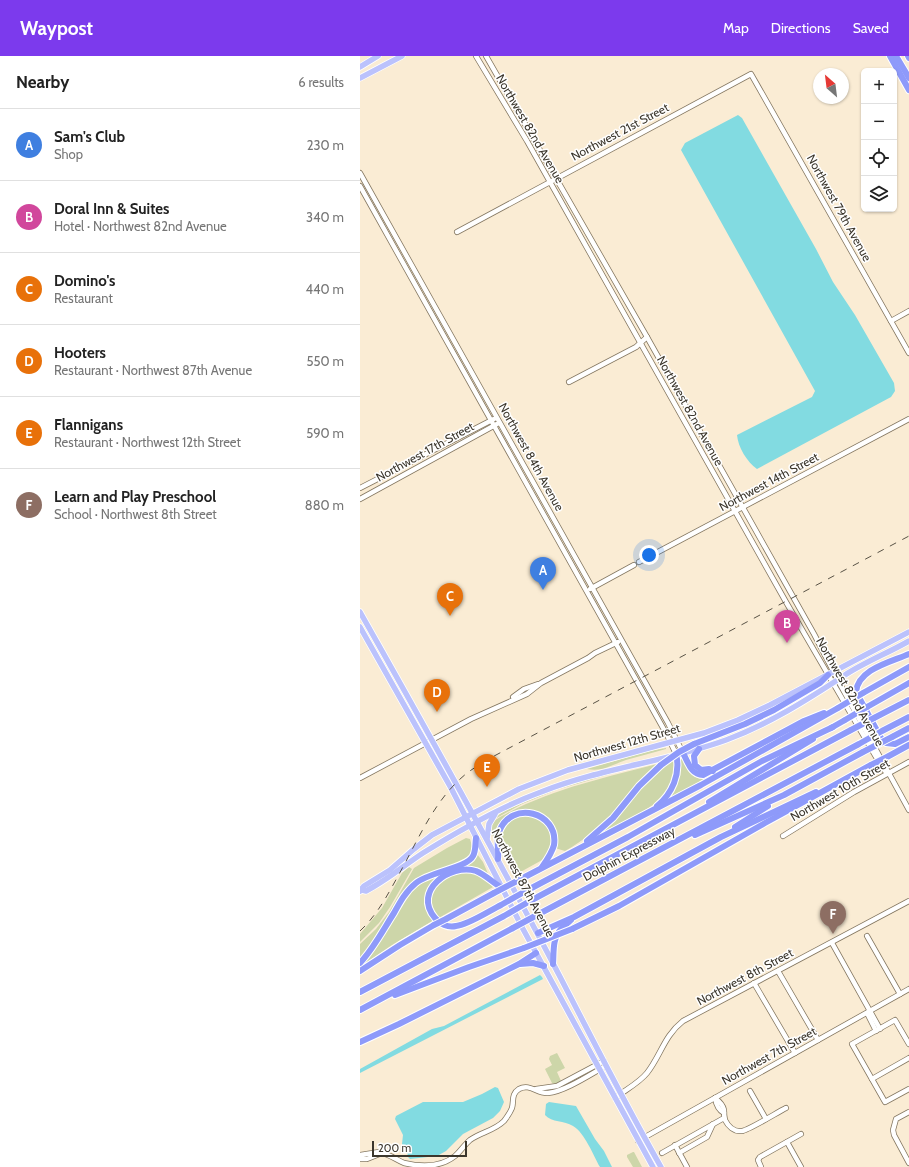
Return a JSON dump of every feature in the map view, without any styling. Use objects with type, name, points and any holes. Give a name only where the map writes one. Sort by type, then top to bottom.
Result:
[{"type":"highway","points":[[890,56],[909,90]]},
{"type":"highway","points":[[896,56],[909,78]]},
{"type":"highway","points":[[900,56],[909,71]]},
{"type":"highway","points":[[909,654],[870,672],[861,679],[856,690],[881,738],[886,743],[897,744],[909,737]]},
{"type":"highway","points":[[360,971],[434,925],[722,774],[909,667]]},
{"type":"highway","points":[[576,850],[613,818],[639,786],[661,765],[679,752],[694,744],[745,724],[763,715],[820,683],[831,673]]},
{"type":"highway","points":[[660,832],[833,727],[909,683]]},
{"type":"highway","name":"Dolphin Expressway","points":[[360,992],[909,700]]},
{"type":"highway","points":[[683,753],[694,773],[703,775],[804,721],[838,708]]},
{"type":"highway","name":"Dolphin Expressway","points":[[360,1010],[909,717]]},
{"type":"highway","points":[[502,888],[478,872],[458,870],[438,880],[430,891],[428,898],[429,910],[441,924],[452,927],[462,925],[628,837],[762,760],[833,727]]},
{"type":"highway","points":[[665,847],[711,829],[784,795],[909,728]]},
{"type":"highway","points":[[374,1002],[524,948],[572,929],[624,904],[839,782],[909,746]]},
{"type":"highway","points":[[699,749],[694,756],[695,765],[701,770],[709,769],[713,771]]},
{"type":"highway","points":[[646,814],[662,802],[671,790],[677,774],[676,754]]},
{"type":"highway","points":[[628,837],[722,774]]},
{"type":"highway","points":[[538,934],[574,917],[721,837],[794,801],[839,782]]},
{"type":"highway","points":[[721,837],[784,795]]},
{"type":"highway","points":[[498,859],[498,838],[504,823],[516,814],[532,813],[541,816],[548,822],[554,836],[554,846],[552,852],[541,868]]},
{"type":"highway","points":[[360,964],[374,946],[412,886],[432,874],[470,860],[475,852],[476,838]]},
{"type":"highway","points":[[553,964],[554,945],[557,936],[561,929],[574,917]]},
{"type":"highway","points":[[360,1042],[519,964],[536,953]]},
{"type":"highway","points":[[519,964],[533,963],[544,966]]},
{"type":"main road","points":[[360,67],[378,56]]},
{"type":"main road","points":[[360,78],[402,56]]},
{"type":"main road","points":[[366,75],[365,68],[370,61]]},
{"type":"main road","name":"Northwest 87th Avenue","points":[[360,612],[478,822],[661,1167]]},
{"type":"main road","name":"Northwest 87th Avenue","points":[[360,627],[362,634],[425,743],[466,818],[523,929],[653,1167]]},
{"type":"main road","name":"Northwest 12th Street","points":[[361,890],[364,886],[395,866],[427,839],[473,813],[529,785],[582,767],[704,733],[744,717],[909,632]]},
{"type":"main road","name":"Northwest 12th Street","points":[[361,890],[366,891],[379,884],[430,850],[470,826],[540,792],[584,777],[699,749],[738,735],[770,721],[846,674],[909,641]]},
{"type":"main road","points":[[582,767],[584,777]]},
{"type":"main road","points":[[487,839],[490,822],[498,812]]},
{"type":"main road","points":[[523,929],[533,934],[538,934]]},
{"type":"main road","points":[[536,953],[540,948],[541,940]]},
{"type":"street","name":"Northwest 82nd Avenue","points":[[476,56],[641,343],[735,512],[831,673]]},
{"type":"street","name":"Northwest 82nd Avenue","points":[[486,56],[557,178],[743,507],[835,682],[883,769],[888,773],[909,810]]},
{"type":"street","name":"Northwest 21st Street","points":[[457,232],[751,74]]},
{"type":"street","name":"Northwest 79th Avenue","points":[[751,74],[909,353]]},
{"type":"street","points":[[502,99],[509,95]]},
{"type":"street","name":"Northwest 84th Avenue","points":[[360,173],[622,640],[683,753]]},
{"type":"street","name":"Northwest 84th Avenue","points":[[360,186],[587,590],[671,742],[676,754]]},
{"type":"street","points":[[891,321],[909,312]]},
{"type":"street","points":[[569,382],[636,347],[647,337]]},
{"type":"street","name":"Northwest 17th Street","points":[[360,488],[497,417]]},
{"type":"street","name":"Northwest 14th Street","points":[[587,590],[909,419]]},
{"type":"street","name":"Northwest 17th Street","points":[[360,499],[500,423]]},
{"type":"street","points":[[565,552],[571,550]]},
{"type":"street","points":[[362,634],[370,630]]},
{"type":"street","points":[[360,778],[494,708],[527,694],[541,683],[622,640]]},
{"type":"street","name":"Northwest 10th Street","points":[[783,836],[854,792],[909,763]]},
{"type":"street","name":"Northwest 8th Street","points":[[615,1098],[648,1073],[667,1038],[680,1024],[909,901]]},
{"type":"street","points":[[867,936],[900,994]]},
{"type":"street","points":[[832,943],[878,1030]]},
{"type":"street","points":[[778,971],[818,1040]]},
{"type":"street","points":[[754,983],[795,1053]]},
{"type":"street","name":"Northwest 7th Street","points":[[638,1141],[909,989]]},
{"type":"street","points":[[909,1044],[895,1020],[852,1044],[885,1102],[909,1089]]},
{"type":"street","points":[[872,1079],[909,1058]]},
{"type":"street","points":[[382,1153],[360,1159],[360,1155],[382,1153],[389,1154],[405,1163],[416,1166],[430,1167],[443,1163],[456,1155],[471,1140],[492,1130],[503,1122],[510,1112],[513,1105],[513,1096],[517,1091],[526,1087],[536,1090],[557,1086],[605,1063]]},
{"type":"street","points":[[750,1091],[766,1119]]},
{"type":"street","points":[[715,1098],[716,1103],[730,1127],[742,1131],[786,1108]]},
{"type":"street","points":[[909,1112],[896,1119],[892,1132],[909,1162]]},
{"type":"street","points":[[662,1153],[714,1124],[724,1116]]},
{"type":"street","points":[[679,1153],[707,1137],[714,1124]]},
{"type":"street","points":[[760,1167],[758,1159],[801,1134]]},
{"type":"street","points":[[787,1142],[801,1167]]},
{"type":"street","points":[[675,1145],[687,1167]]},
{"type":"green space","points":[[666,748],[626,760],[607,768],[598,770],[587,769],[649,751]]},
{"type":"green space","points":[[683,759],[688,770],[693,775],[704,780],[666,801],[679,760]]},
{"type":"green space","points":[[675,761],[672,782],[665,795],[648,808],[598,835],[650,778],[669,762]]},
{"type":"green space","points":[[661,763],[616,811],[592,833],[565,851],[555,848],[556,835],[532,811],[519,812],[507,817],[498,827],[495,839],[492,835],[491,829],[494,821],[524,805],[562,790],[601,778]]},
{"type":"green space","points":[[645,764],[556,790],[522,804],[493,820],[508,810],[554,790]]},
{"type":"green space","points":[[526,814],[544,821],[552,835],[551,847],[544,859],[515,875],[502,851],[500,834],[511,819]]},
{"type":"green space","points":[[466,838],[470,839],[473,850],[469,859],[414,882],[360,961],[360,944],[376,929],[389,912],[414,868]]},
{"type":"green space","points":[[477,854],[483,862],[489,876],[465,868],[465,866],[471,862]]},
{"type":"green space","points":[[409,867],[412,869],[390,907],[379,923],[360,942],[360,934],[382,908],[402,873]]},
{"type":"green space","points":[[463,872],[480,876],[493,887],[437,919],[429,902],[434,889],[445,878]]},
{"type":"green space","points":[[443,875],[432,885],[429,913],[434,920],[392,945],[360,967],[409,892],[425,879]]},
{"type":"green space","points":[[557,1053],[565,1068],[557,1072],[561,1081],[555,1084],[552,1083],[545,1069],[552,1065],[549,1059],[550,1056]]},
{"type":"green space","points":[[633,1152],[642,1167],[633,1167],[627,1157],[627,1155]]},
{"type":"water","points":[[738,115],[742,118],[833,282],[855,315],[894,383],[895,391],[891,397],[757,469],[744,454],[739,444],[737,435],[812,397],[815,391],[681,150],[685,143]]},
{"type":"water","points":[[540,975],[543,979],[360,1073],[360,1069],[432,1029],[444,1026]]},
{"type":"water","points":[[495,1087],[498,1088],[504,1102],[500,1111],[493,1118],[463,1134],[446,1151],[437,1156],[410,1159],[408,1157],[407,1151],[402,1144],[403,1135],[395,1119],[396,1116],[423,1102],[463,1102]]},
{"type":"water","points":[[549,1102],[576,1106],[595,1139],[604,1151],[612,1167],[600,1167],[585,1139],[577,1129],[570,1124],[548,1118],[545,1115],[546,1104]]},
{"type":"railway","points":[[360,931],[377,912],[386,898],[425,826],[440,802],[448,791],[471,770],[496,755],[909,536]]},
{"type":"place","name":"Sam's Club","points":[[543,590]]},
{"type":"place","name":"Domino's","points":[[450,616]]},
{"type":"place","name":"Doral Inn & Suites","points":[[787,643]]},
{"type":"place","name":"Hooters","points":[[437,712]]},
{"type":"place","name":"Flannigans","points":[[487,787]]},
{"type":"place","name":"Learn and Play Preschool","points":[[833,934]]}]
